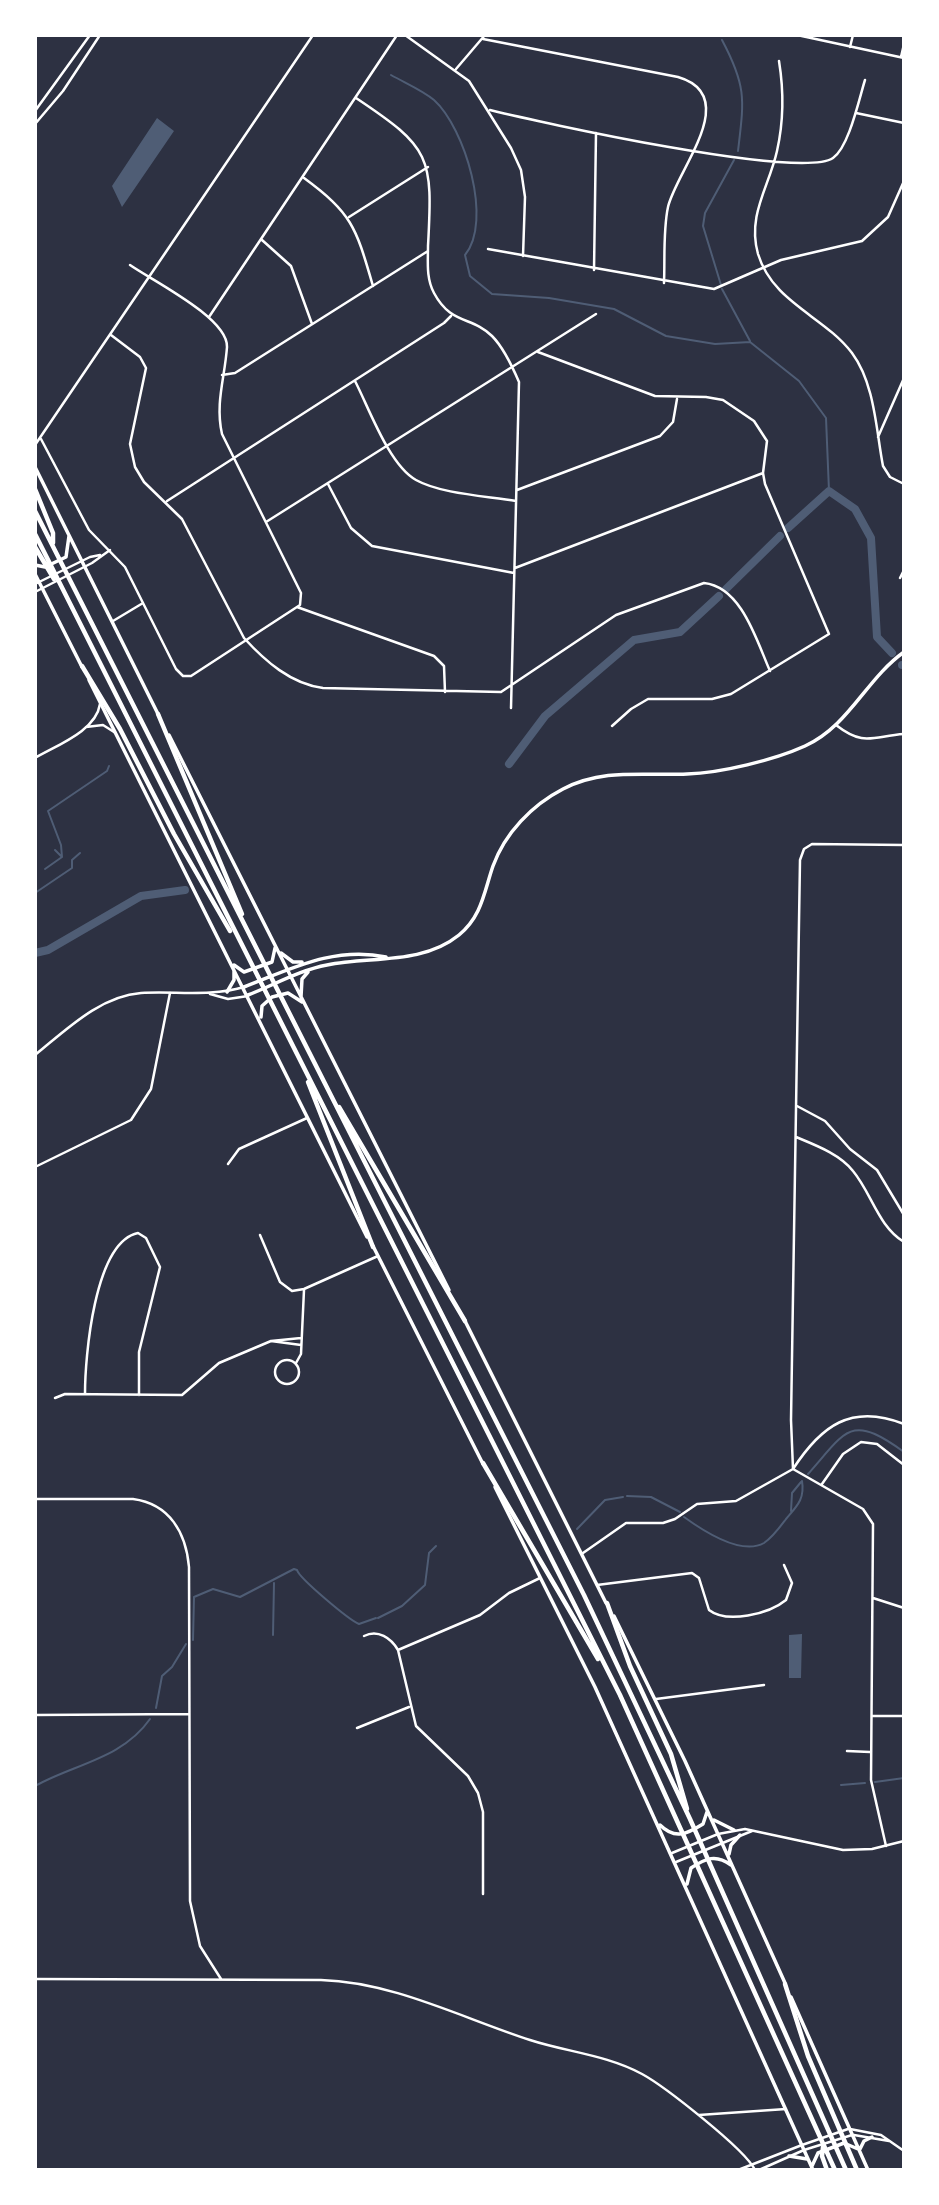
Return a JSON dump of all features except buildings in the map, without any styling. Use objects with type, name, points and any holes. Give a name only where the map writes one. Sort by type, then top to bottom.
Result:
[{"type":"highway","points":[[35,489],[52,533],[53,547]]},
{"type":"highway","points":[[35,511],[584,1595],[713,1869],[846,2170]]},
{"type":"highway","points":[[35,534],[620,1695],[681,1824],[835,2170]]},
{"type":"highway","points":[[35,547],[70,607]]},
{"type":"highway","points":[[82,666],[120,729],[221,918],[242,947]]},
{"type":"highway","points":[[158,714],[259,954]]},
{"type":"highway","points":[[303,1068],[373,1247]]},
{"type":"highway","points":[[327,1089],[465,1321]]},
{"type":"highway","points":[[483,1464],[620,1695]]},
{"type":"highway","points":[[607,1604],[630,1666],[671,1754],[687,1798],[687,1813]]},
{"type":"highway","points":[[785,1984],[808,2056],[857,2170]]},
{"type":"highway","points":[[823,2145],[822,2156],[827,2170]]},
{"type":"main road","points":[[35,467],[656,1699],[868,2170]]},
{"type":"main road","points":[[35,565],[45,567],[66,556],[70,546],[69,534]]},
{"type":"main road","points":[[35,574],[37,583],[82,666],[540,1578],[659,1824],[812,2169]]},
{"type":"main road","points":[[248,995],[310,970],[339,963],[390,958],[440,947],[465,931],[481,907],[494,864],[509,837],[528,814],[560,790],[601,775],[702,773],[774,757],[812,742],[836,725],[882,671],[904,652]]},
{"type":"main road","points":[[230,962],[240,971],[251,971],[272,962],[275,946]]},
{"type":"main road","points":[[275,946],[287,959],[306,962]]},
{"type":"main road","points":[[244,987],[306,962],[348,953],[390,958]]},
{"type":"main road","points":[[227,992],[234,979],[234,969]]},
{"type":"main road","points":[[302,1001],[302,979],[310,970]]},
{"type":"main road","points":[[263,1025],[262,1006],[272,997],[288,993],[302,1001]]},
{"type":"main road","points":[[659,1824],[668,1833],[679,1835],[703,1824],[707,1809]]},
{"type":"main road","points":[[710,1815],[722,1826],[734,1830]]},
{"type":"main road","points":[[729,1857],[731,1844],[740,1835]]},
{"type":"main road","points":[[688,1888],[688,1873],[694,1865],[716,1857],[733,1866]]},
{"type":"main road","points":[[859,2150],[862,2143],[872,2137]]},
{"type":"main road","points":[[812,2169],[812,2160],[818,2152],[850,2144],[859,2150]]},
{"type":"main road","points":[[789,2157],[804,2157],[809,2161]]},
{"type":"street","points":[[35,111],[90,35]]},
{"type":"street","points":[[35,124],[62,91],[100,35]]},
{"type":"street","points":[[35,445],[313,35]]},
{"type":"street","points":[[209,317],[397,35]]},
{"type":"street","points":[[405,35],[456,69],[490,110],[517,160],[523,179],[523,256]]},
{"type":"street","points":[[456,69],[485,35]]},
{"type":"street","points":[[797,35],[903,57],[904,44]]},
{"type":"street","points":[[850,47],[853,35]]},
{"type":"street","points":[[483,39],[678,77],[693,83],[702,92],[705,114],[695,152],[668,204],[664,283]]},
{"type":"street","points":[[83,44],[90,49]]},
{"type":"street","points":[[779,61],[784,99],[774,162],[759,201],[755,223],[756,245],[764,267],[788,299],[842,342],[855,358],[868,388],[885,471],[894,480],[904,484]]},
{"type":"street","points":[[490,110],[695,152],[774,162],[814,163],[832,159],[844,144],[865,80]]},
{"type":"street","points":[[356,98],[404,131],[416,144],[428,167],[431,192],[428,251],[431,286],[452,315],[490,334],[519,385],[511,708]]},
{"type":"street","points":[[854,113],[904,122]]},
{"type":"street","points":[[594,270],[596,132]]},
{"type":"street","points":[[349,217],[428,167]]},
{"type":"street","points":[[303,177],[329,196],[349,217],[358,236],[373,286]]},
{"type":"street","points":[[488,249],[664,283],[714,289],[764,267],[804,254],[849,246],[868,237],[888,217],[904,181]]},
{"type":"street","points":[[261,239],[287,260],[294,272],[312,324]]},
{"type":"street","points":[[222,375],[235,373],[428,251]]},
{"type":"street","points":[[41,439],[82,519],[120,560],[176,669],[183,676],[191,676],[298,607],[302,600],[301,593],[233,458],[219,420],[226,338],[209,317],[130,265]]},
{"type":"street","points":[[266,522],[596,314]]},
{"type":"street","points":[[167,501],[444,323],[452,315]]},
{"type":"street","points":[[111,335],[140,357],[146,368],[132,433],[131,456],[141,477],[167,501],[189,530],[247,640],[289,677],[315,687],[494,694],[511,688],[615,615],[704,583],[716,586],[742,610],[770,671]]},
{"type":"street","points":[[538,352],[651,396],[715,397],[731,404],[754,421],[767,441],[763,474],[829,635],[719,698],[659,698],[644,701],[612,726]]},
{"type":"street","points":[[877,437],[904,377]]},
{"type":"street","points":[[355,381],[388,446],[405,472],[422,483],[517,501]]},
{"type":"street","points":[[517,490],[660,436],[673,422],[677,398]]},
{"type":"street","points":[[515,568],[763,474]]},
{"type":"street","points":[[328,484],[351,528],[367,544],[383,550],[514,573]]},
{"type":"street","points":[[37,583],[82,560],[110,550]]},
{"type":"street","points":[[35,592],[85,567],[100,555]]},
{"type":"street","points":[[900,579],[904,570]]},
{"type":"street","points":[[111,622],[144,603]]},
{"type":"street","points":[[298,607],[434,656],[444,666],[445,692]]},
{"type":"street","points":[[35,758],[86,727],[97,715],[100,704]]},
{"type":"street","points":[[86,727],[103,725],[114,732]]},
{"type":"street","points":[[836,725],[852,737],[863,740],[904,734]]},
{"type":"street","points":[[793,1469],[800,860],[807,846],[904,845]]},
{"type":"street","points":[[35,1055],[78,1020],[118,998],[139,993],[206,994],[244,987]]},
{"type":"street","points":[[35,1167],[131,1121],[151,1089],[170,993]]},
{"type":"street","points":[[206,994],[228,999],[248,995]]},
{"type":"street","points":[[797,1106],[825,1121],[849,1149],[877,1170],[904,1215]]},
{"type":"street","points":[[228,1164],[239,1149],[307,1118]]},
{"type":"street","points":[[796,1137],[830,1153],[852,1169],[886,1229],[904,1242]]},
{"type":"street","points":[[85,1394],[86,1342],[104,1271],[129,1236],[138,1233],[146,1238],[160,1267],[139,1352],[139,1395]]},
{"type":"street","points":[[260,1235],[284,1286],[292,1291],[304,1289],[378,1256]]},
{"type":"street","points":[[296,1363],[288,1359],[277,1365],[275,1373],[278,1380],[289,1384],[295,1381],[299,1371],[296,1363],[302,1338],[304,1289]]},
{"type":"street","points":[[55,1398],[65,1394],[188,1393],[212,1367],[271,1341],[302,1338]]},
{"type":"street","points":[[271,1341],[301,1345]]},
{"type":"street","points":[[582,1554],[626,1522],[670,1521],[697,1504],[736,1501],[793,1469],[820,1434],[841,1420],[870,1416],[904,1424]]},
{"type":"street","points":[[822,1484],[843,1454],[861,1442],[877,1444],[904,1465]]},
{"type":"street","points":[[793,1469],[863,1509],[873,1524],[871,1780],[886,1846]]},
{"type":"street","points":[[35,1499],[138,1500],[162,1509],[179,1527],[187,1549],[189,1567],[191,1913],[200,1946],[221,1979]]},
{"type":"street","points":[[597,1585],[692,1573],[699,1578],[709,1610],[722,1616],[737,1615],[770,1610],[786,1600],[792,1583],[785,1564]]},
{"type":"street","points":[[398,1650],[485,1612],[512,1591],[540,1578]]},
{"type":"street","points":[[873,1598],[904,1608]]},
{"type":"street","points":[[364,1636],[374,1633],[386,1637],[398,1650],[410,1707],[421,1734],[468,1776],[478,1793],[483,1812],[483,1894]]},
{"type":"street","points":[[656,1699],[764,1685]]},
{"type":"street","points":[[357,1728],[410,1707]]},
{"type":"street","points":[[35,1715],[189,1714]]},
{"type":"street","points":[[872,1716],[904,1716]]},
{"type":"street","points":[[847,1751],[870,1752]]},
{"type":"street","points":[[672,1853],[734,1830],[752,1831],[843,1850],[886,1846],[904,1841]]},
{"type":"street","points":[[676,1862],[752,1831]]},
{"type":"street","points":[[35,1979],[341,1981],[367,1985],[533,2041],[622,2064],[664,2087],[757,2170],[789,2157],[812,2141],[850,2129],[877,2133],[904,2151]]},
{"type":"street","points":[[698,2116],[707,2112],[786,2109]]},
{"type":"street","points":[[741,2154],[739,2169],[779,2153],[846,2136],[888,2141]]},
{"type":"street","points":[[779,2153],[782,2160]]},
{"type":"water","points":[[157,118],[174,131],[122,207],[112,186]]},
{"type":"water","points":[[802,1634],[801,1678],[789,1678],[789,1635]]},
{"type":"waterway","points":[[722,40],[736,70],[742,94],[738,151]]},
{"type":"waterway","points":[[391,75],[434,100],[456,131],[465,152],[476,198],[473,240],[465,255],[470,276],[492,294],[549,298],[614,309],[666,336],[715,344],[750,342],[799,381],[826,418],[829,491]]},
{"type":"waterway","points":[[721,285],[703,226],[705,213],[734,160]]},
{"type":"waterway","points":[[722,289],[750,341]]},
{"type":"waterway","points":[[788,528],[829,491],[855,509],[871,538],[877,637],[892,653]]},
{"type":"waterway","points":[[726,589],[780,536]]},
{"type":"waterway","points":[[509,764],[545,716],[634,640],[680,632],[719,596]]},
{"type":"waterway","points":[[45,869],[62,857],[61,845],[48,811],[107,771],[109,766]]},
{"type":"waterway","points":[[55,850],[61,856]]},
{"type":"waterway","points":[[35,893],[72,868],[72,860],[80,853]]},
{"type":"waterway","points":[[35,953],[48,950],[141,896],[185,890]]},
{"type":"waterway","points":[[808,1474],[841,1437],[850,1432],[860,1430],[872,1433],[904,1452]]},
{"type":"waterway","points":[[684,1517],[722,1540],[755,1546],[770,1538],[797,1506],[801,1498],[802,1481]]},
{"type":"waterway","points":[[791,1511],[792,1493],[801,1482]]},
{"type":"waterway","points":[[627,1496],[651,1497],[680,1512]]},
{"type":"waterway","points":[[577,1529],[605,1500],[623,1497]]},
{"type":"waterway","points":[[378,1618],[402,1606],[425,1585],[429,1553],[436,1546]]},
{"type":"waterway","points":[[193,1640],[194,1597],[213,1589],[240,1597],[294,1569],[325,1598],[359,1624],[376,1618]]},
{"type":"waterway","points":[[273,1635],[274,1583]]},
{"type":"waterway","points":[[156,1708],[162,1676],[172,1667],[186,1644]]},
{"type":"waterway","points":[[35,1786],[112,1752],[139,1732],[150,1719]]},
{"type":"waterway","points":[[875,1782],[904,1778]]},
{"type":"waterway","points":[[841,1785],[865,1783]]}]
